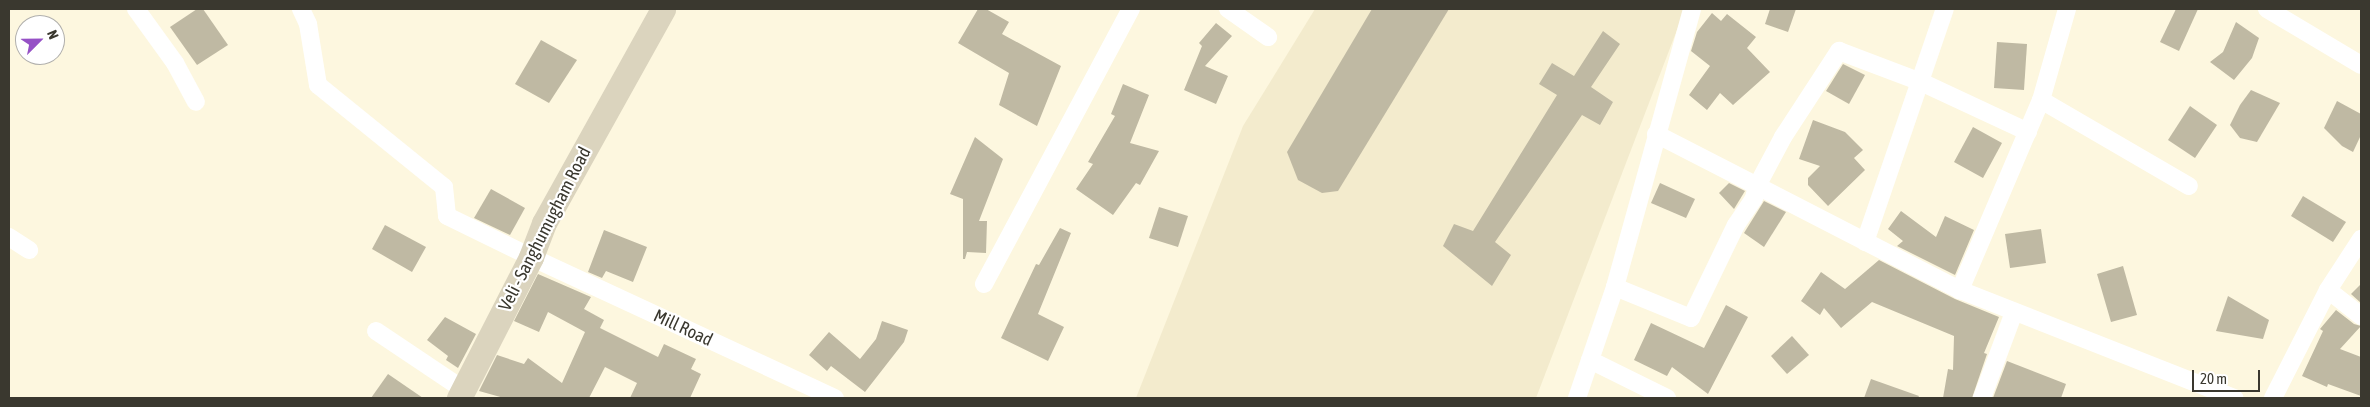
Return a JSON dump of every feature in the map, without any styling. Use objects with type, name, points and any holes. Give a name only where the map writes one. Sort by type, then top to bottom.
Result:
[{"type":"main road","name":"Veli - Sanghumugham Road","points":[[461,394],[531,257],[544,223],[663,9]]},
{"type":"street","points":[[136,9],[175,63],[196,102]]},
{"type":"street","name":"Mill Road","points":[[301,9],[308,24],[318,85],[444,186],[447,216],[835,398]]},
{"type":"street","points":[[984,284],[1131,9]]},
{"type":"street","points":[[1228,9],[1268,37]]},
{"type":"street","points":[[1577,398],[1615,287],[1692,9]]},
{"type":"street","points":[[1865,242],[1946,9]]},
{"type":"street","points":[[1960,290],[2041,100],[2067,9]]},
{"type":"street","points":[[2267,9],[2361,65]]},
{"type":"street","points":[[1615,287],[1691,318],[1736,225],[1754,198],[1757,186],[1783,137],[1839,51],[1921,82],[2028,132]]},
{"type":"street","points":[[2041,100],[2189,186]]},
{"type":"street","points":[[1656,134],[1960,290],[2234,398]]},
{"type":"street","points":[[9,237],[29,250]]},
{"type":"street","points":[[2273,398],[2328,290],[2361,239]]},
{"type":"street","points":[[2328,290],[2361,316]]},
{"type":"street","points":[[1982,398],[2014,312]]},
{"type":"street","points":[[376,331],[461,394]]},
{"type":"street","points":[[1590,360],[1667,398]]},
{"type":"shaded area","points":[[1315,9],[1685,9],[1536,398],[1136,398],[1243,126]]},
{"type":"building","points":[[197,9],[203,9],[228,45],[197,65],[170,27]]},
{"type":"building","points":[[978,9],[986,9],[1009,22],[1002,34],[1061,66],[1037,126],[999,105],[1009,73],[958,43]]},
{"type":"building","points":[[1372,9],[1449,9],[1338,191],[1322,193],[1298,180],[1287,152]]},
{"type":"building","points":[[1770,9],[1796,9],[1788,32],[1765,24]]},
{"type":"building","points":[[2176,9],[2198,9],[2179,51],[2160,42]]},
{"type":"building","points":[[1712,13],[1721,21],[1727,14],[1756,37],[1747,48],[1770,72],[1733,105],[1720,93],[1707,110],[1689,95],[1710,66],[1691,51],[1697,32]]},
{"type":"building","points":[[2236,22],[2259,38],[2252,58],[2234,80],[2210,62],[2223,52]]},
{"type":"building","points":[[1216,23],[1232,36],[1205,66],[1228,76],[1216,104],[1184,90],[1202,46],[1199,43]]},
{"type":"building","points":[[1603,31],[1620,44],[1591,87],[1613,102],[1600,125],[1582,115],[1495,242],[1511,255],[1492,286],[1443,246],[1454,224],[1473,231],[1557,95],[1539,84],[1552,63],[1574,76]]},
{"type":"building","points":[[541,40],[577,60],[549,103],[515,84]]},
{"type":"building","points":[[1997,42],[2027,44],[2024,90],[1994,88]]},
{"type":"building","points":[[1843,64],[1865,75],[1849,104],[1826,91]]},
{"type":"building","points":[[1123,84],[1149,95],[1130,143],[1159,151],[1140,185],[1136,183],[1113,215],[1076,189],[1093,164],[1088,162],[1115,116],[1111,114]]},
{"type":"building","points":[[2251,90],[2280,103],[2257,142],[2240,138],[2230,125],[2240,105]]},
{"type":"building","points":[[2337,101],[2361,114],[2361,135],[2353,152],[2342,146],[2324,128]]},
{"type":"building","points":[[2190,106],[2217,125],[2195,158],[2168,140]]},
{"type":"building","points":[[1813,120],[1845,132],[1863,150],[1854,158],[1865,170],[1828,206],[1808,185],[1808,178],[1820,166],[1799,159]]},
{"type":"building","points":[[1973,127],[2002,143],[1983,178],[1954,162]]},
{"type":"building","points":[[975,137],[1003,159],[979,221],[987,221],[986,253],[967,252],[965,259],[963,259],[963,199],[950,194]]},
{"type":"building","points":[[1660,183],[1695,199],[1686,218],[1651,203]]},
{"type":"building","points":[[1729,183],[1745,191],[1734,209],[1719,193]]},
{"type":"building","points":[[491,189],[525,208],[510,235],[474,218]]},
{"type":"building","points":[[2303,196],[2346,222],[2333,242],[2291,216]]},
{"type":"building","points":[[1764,201],[1786,212],[1764,247],[1744,233]]},
{"type":"building","points":[[1159,207],[1188,216],[1178,247],[1149,238]]},
{"type":"building","points":[[1901,211],[1936,237],[1945,216],[1974,230],[1955,275],[1897,246],[1903,241],[1888,229]]},
{"type":"building","points":[[385,225],[426,247],[412,272],[372,249]]},
{"type":"building","points":[[1060,228],[1071,233],[1038,314],[1064,327],[1048,361],[1001,338],[1036,264],[1039,265]]},
{"type":"building","points":[[2041,229],[2046,263],[2010,268],[2005,234]]},
{"type":"building","points":[[604,230],[647,247],[633,282],[606,271],[602,278],[588,272]]},
{"type":"building","points":[[1879,260],[1955,299],[1999,317],[1984,353],[1987,354],[1972,398],[1943,398],[1948,369],[1953,370],[1954,336],[1872,302],[1841,328],[1824,308],[1820,315],[1801,301],[1821,272],[1845,289]]},
{"type":"building","points":[[2123,266],[2137,315],[2111,322],[2097,274]]},
{"type":"building","points":[[538,274],[591,297],[584,309],[604,320],[600,328],[658,357],[664,344],[696,359],[691,369],[701,374],[690,398],[630,398],[637,383],[605,367],[589,398],[504,398],[479,391],[497,355],[524,364],[528,358],[562,383],[585,332],[548,312],[539,332],[514,321]]},
{"type":"building","points":[[2361,284],[2361,303],[2351,294]]},
{"type":"building","points":[[2228,296],[2269,320],[2263,339],[2216,331]]},
{"type":"building","points":[[1726,305],[1748,317],[1708,394],[1672,367],[1667,376],[1634,360],[1651,323],[1704,348]]},
{"type":"building","points":[[2336,310],[2354,324],[2361,326],[2340,349],[2361,357],[2361,396],[2328,384],[2327,387],[2302,376],[2323,331],[2320,329]]},
{"type":"building","points":[[445,317],[476,334],[458,368],[446,360],[448,356],[427,340]]},
{"type":"building","points":[[882,321],[908,330],[904,342],[865,392],[831,366],[827,371],[809,355],[829,332],[860,359],[876,339]]},
{"type":"building","points":[[1792,336],[1809,355],[1787,374],[1771,356]]},
{"type":"building","points":[[2007,361],[2066,384],[2061,398],[1993,398]]},
{"type":"building","points":[[388,374],[423,398],[371,398]]},
{"type":"building","points":[[1871,379],[1919,396],[1918,398],[1864,398]]}]
